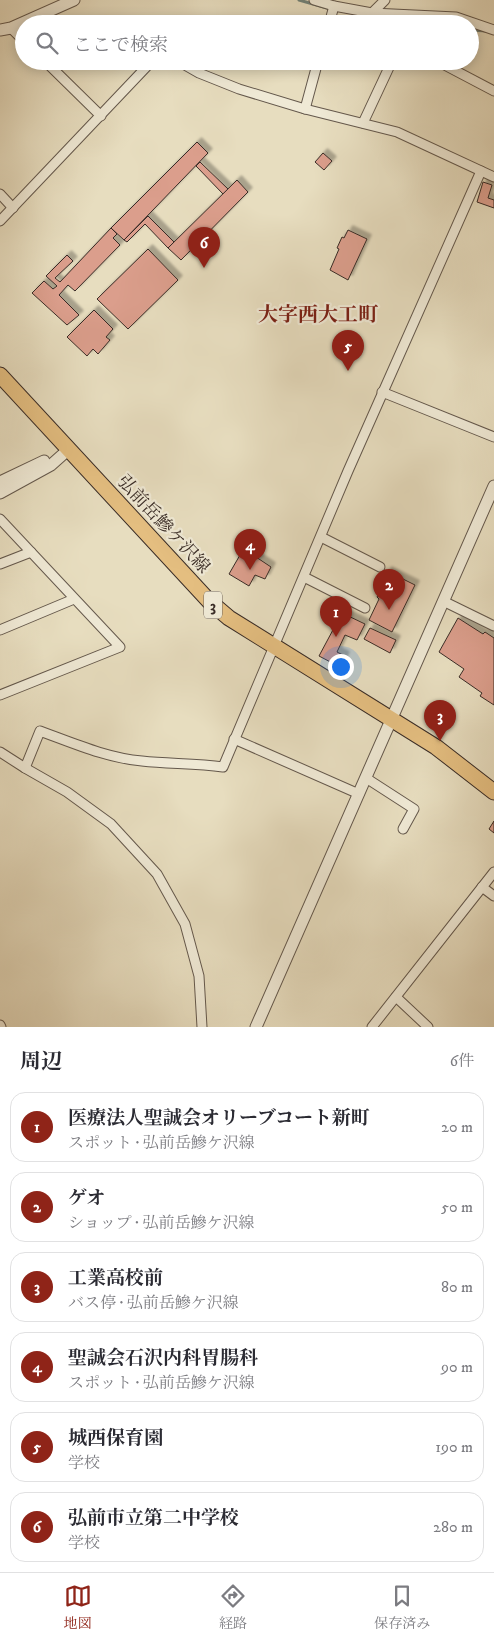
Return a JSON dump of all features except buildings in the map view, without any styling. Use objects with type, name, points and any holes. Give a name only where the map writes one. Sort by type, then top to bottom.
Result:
[{"type":"main road","name":"弘前岳鰺ケ沢線","points":[[0,375],[209,601],[229,618],[436,747],[494,792]]},
{"type":"street","points":[[38,15],[74,0]]},
{"type":"street","points":[[314,0],[372,13],[414,15]]},
{"type":"street","points":[[372,13],[385,0]]},
{"type":"street","points":[[332,15],[334,6]]},
{"type":"street","points":[[479,25],[494,30]]},
{"type":"street","points":[[54,70],[101,116]]},
{"type":"street","points":[[0,221],[144,70]]},
{"type":"street","points":[[194,70],[239,89],[305,109],[397,132],[494,178]]},
{"type":"street","points":[[305,109],[316,70]]},
{"type":"street","points":[[363,123],[388,70]]},
{"type":"street","points":[[454,70],[494,91]]},
{"type":"street","points":[[24,768],[40,731],[108,755],[141,761],[223,767],[382,392],[481,171]]},
{"type":"street","points":[[0,194],[13,208]]},
{"type":"street","points":[[382,392],[494,437]]},
{"type":"street","points":[[0,482],[69,449]]},
{"type":"street","points":[[0,493],[51,466],[69,449]]},
{"type":"street","points":[[256,1027],[494,486]]},
{"type":"street","points":[[0,519],[120,647],[0,694]]},
{"type":"street","points":[[321,537],[380,567]]},
{"type":"street","points":[[0,564],[31,552]]},
{"type":"street","points":[[304,577],[366,608]]},
{"type":"street","points":[[0,630],[74,598]]},
{"type":"street","points":[[443,602],[494,626]]},
{"type":"street","points":[[234,739],[359,794]]},
{"type":"street","points":[[0,752],[67,792],[111,824],[157,874],[185,924],[199,976],[202,1027]]},
{"type":"street","points":[[366,778],[414,809],[404,829]]},
{"type":"street","points":[[372,1027],[494,872]]},
{"type":"street","points":[[482,887],[494,896]]},
{"type":"street","points":[[396,997],[428,1027]]},
{"type":"waterway","points":[[299,0],[327,8]]},
{"type":"waterway","points":[[479,31],[486,31]]},
{"type":"place","name":"弘前市立第二中学校","points":[[204,268]]},
{"type":"place","name":"城西保育園","points":[[348,371]]},
{"type":"place","name":"聖誠会石沢内科胃腸科","points":[[250,570]]},
{"type":"place","name":"ゲオ","points":[[389,610]]},
{"type":"place","name":"医療法人聖誠会オリーブコート新町","points":[[336,637]]},
{"type":"place","name":"工業高校前","points":[[440,741]]},
{"type":"district","name":"大字西大工町","points":[[318,314]]}]
